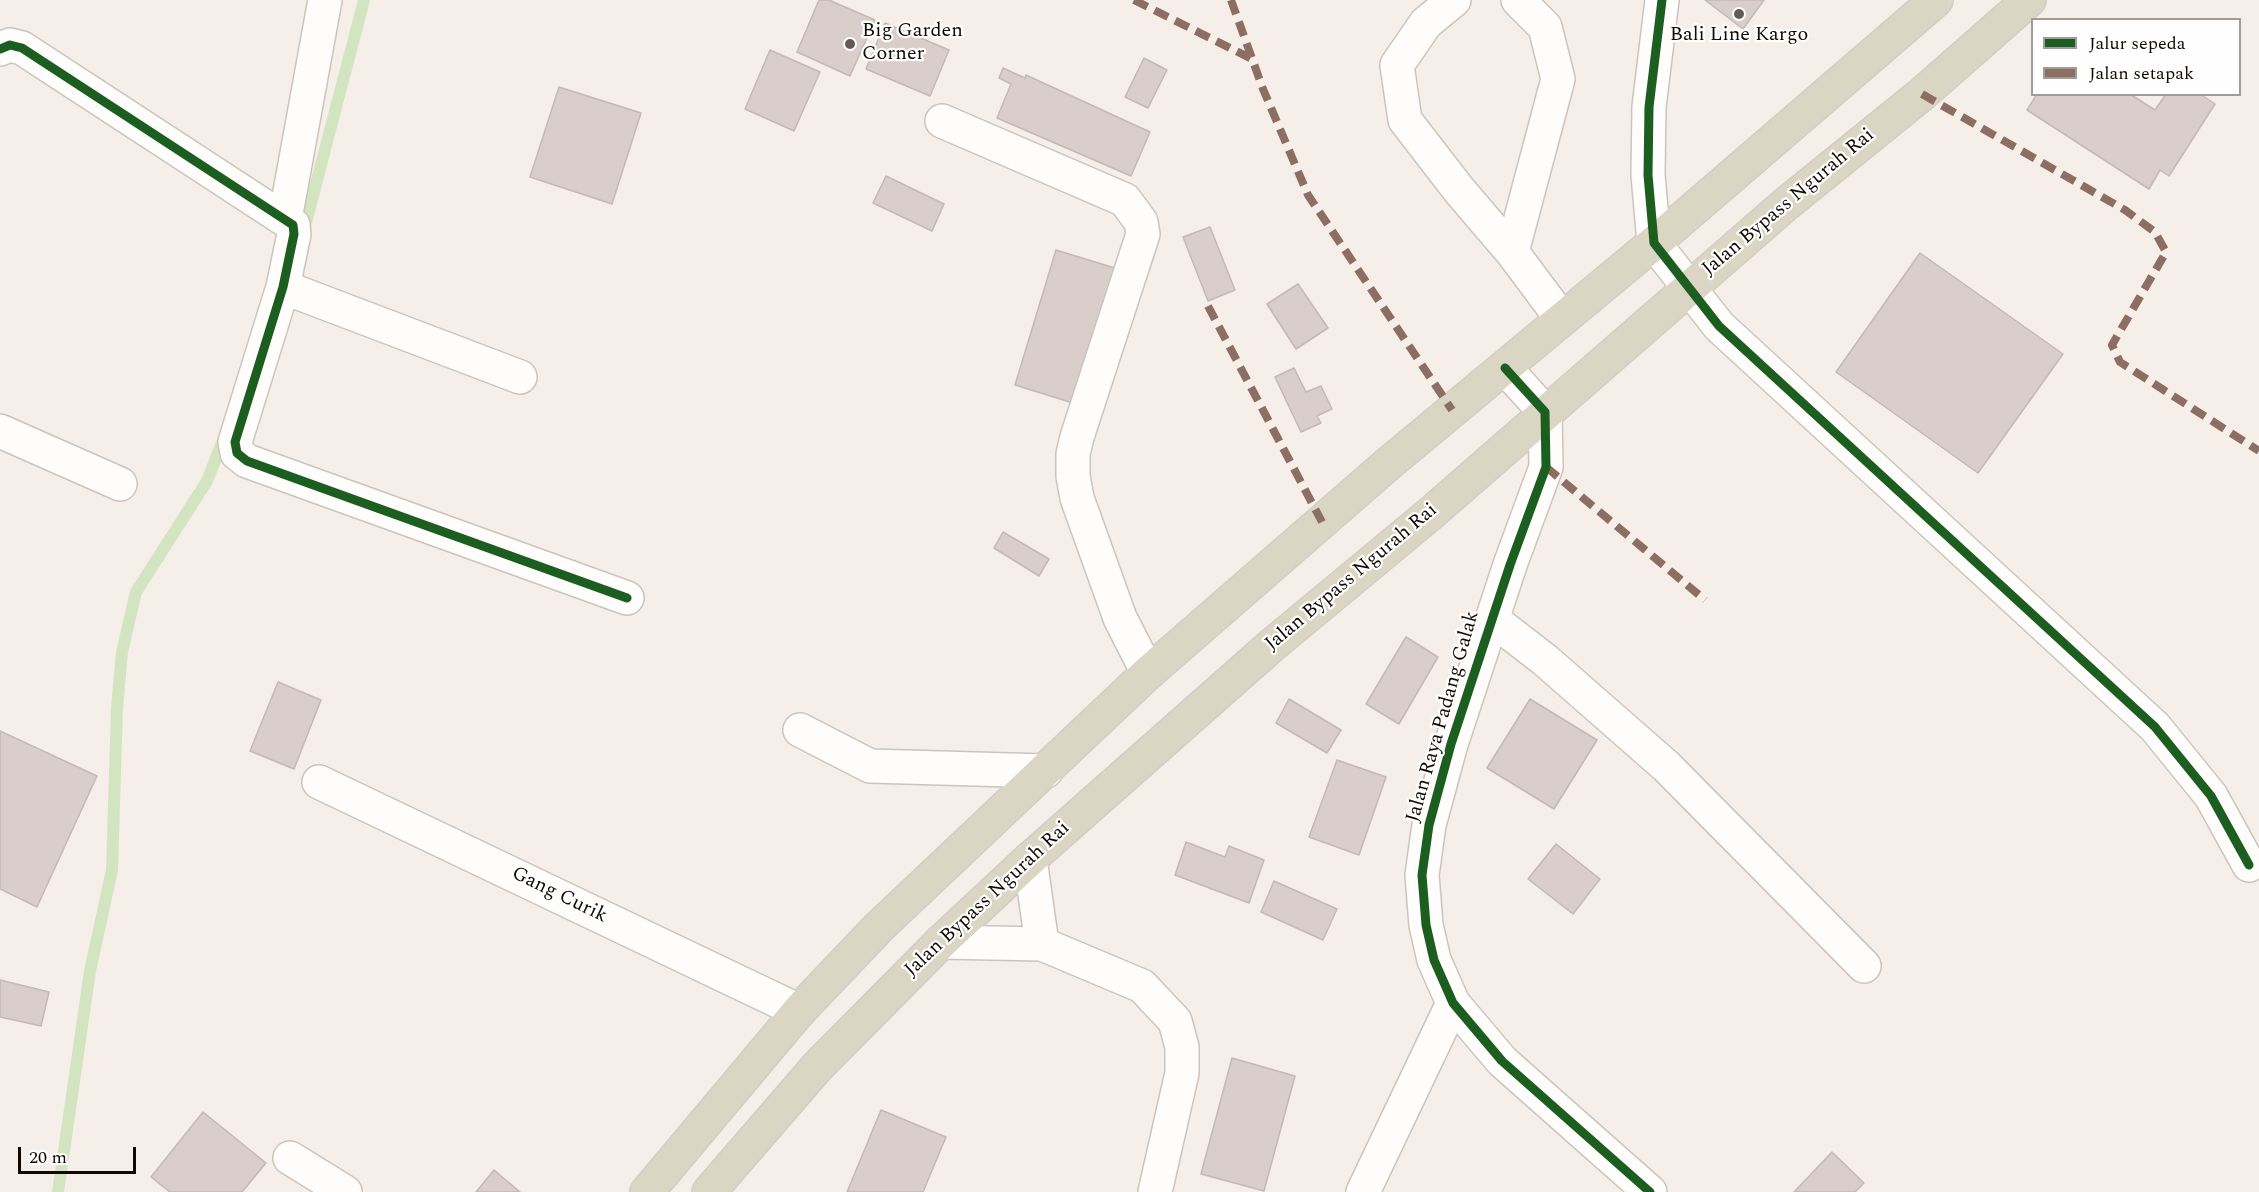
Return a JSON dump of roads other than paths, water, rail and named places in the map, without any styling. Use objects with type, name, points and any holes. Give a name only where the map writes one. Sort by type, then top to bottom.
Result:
[{"type":"highway","points":[[647,1192],[799,1011],[879,927],[1148,673],[1388,464],[1654,243],[1936,0]]},
{"type":"highway","name":"Jalan Bypass Ngurah Rai","points":[[709,1192],[819,1066],[941,942],[1030,859],[1271,646],[1430,514],[1690,286],[1786,204],[1922,94],[2029,0]]},
{"type":"street","points":[[285,219],[325,0]]},
{"type":"street","points":[[1454,0],[1426,23],[1397,65],[1406,120],[1459,190],[1512,252],[1562,319]]},
{"type":"street","points":[[1512,252],[1558,79],[1545,27],[1518,0]]},
{"type":"street","points":[[1662,0],[1649,107],[1648,176],[1654,243],[1690,286],[1719,326],[1950,536],[2155,727],[2211,796],[2249,865]]},
{"type":"street","points":[[0,49],[10,45],[22,48],[293,225],[294,234],[283,287],[235,442],[237,453],[247,460],[627,598]]},
{"type":"street","points":[[942,121],[1125,200],[1141,222],[1143,234],[1077,437],[1073,454],[1073,476],[1077,498],[1120,618],[1148,673]]},
{"type":"street","points":[[283,287],[520,377]]},
{"type":"street","points":[[1505,368],[1545,412]]},
{"type":"street","name":"Jalan Raya Padang Galak","points":[[1545,412],[1546,467],[1451,744],[1430,825],[1422,875],[1426,925],[1434,960],[1453,1002],[1502,1061],[1650,1192]]},
{"type":"street","points":[[0,431],[120,484]]},
{"type":"street","points":[[1492,620],[1545,660],[1666,766],[1864,966]]},
{"type":"street","points":[[800,730],[870,765],[1046,771]]},
{"type":"street","name":"Gang Curik","points":[[319,782],[799,1011]]},
{"type":"street","points":[[1030,859],[1042,944]]},
{"type":"street","points":[[941,942],[1042,944],[1142,987],[1175,1021],[1182,1047],[1182,1073],[1155,1192]]},
{"type":"street","points":[[1363,1192],[1453,1002]]},
{"type":"street","points":[[290,1158],[345,1192]]},
{"type":"waterway","points":[[303,234],[364,0]]},
{"type":"waterway","points":[[58,1192],[90,971],[112,870],[117,708],[122,652],[136,592],[207,481],[225,435]]},
{"type":"place","name":"Bali Line Kargo","points":[[1739,14]]},
{"type":"place","name":"Big Garden Corner","points":[[850,44]]}]
